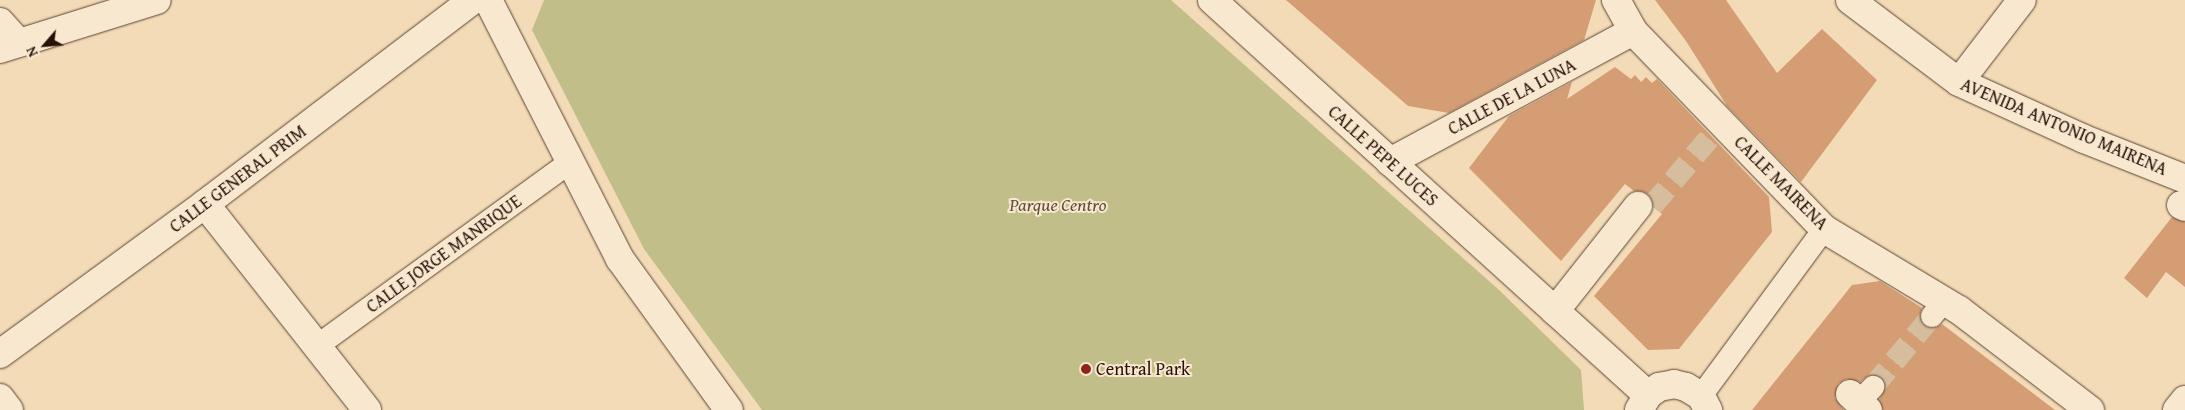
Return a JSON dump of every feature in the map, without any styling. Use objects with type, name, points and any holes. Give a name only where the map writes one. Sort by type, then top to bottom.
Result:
[{"type":"street","points":[[0,22],[10,46],[157,0]]},
{"type":"street","name":"CALLE GENERAL PRIM","points":[[0,354],[205,204],[473,0]]},
{"type":"street","points":[[488,0],[620,259],[729,410]]},
{"type":"street","name":"CALLE PEPE LUCES","points":[[1212,0],[1555,311],[1644,402]]},
{"type":"street","name":"CALLE MAIRENA","points":[[1616,0],[1633,31],[1717,129],[1824,229],[1938,309],[2090,410]]},
{"type":"street","name":"AVENIDA ANTONIO MAIRENA","points":[[1850,0],[1958,82],[2084,139],[2185,178]]},
{"type":"street","points":[[1958,82],[2022,0]]},
{"type":"street","name":"CALLE DE LA LUNA","points":[[1390,162],[1633,31]]},
{"type":"street","name":"CALLE JORGE MANRIQUE","points":[[317,346],[570,162]]},
{"type":"street","points":[[205,204],[367,410]]},
{"type":"street","points":[[1555,311],[1645,206]]},
{"type":"street","points":[[1644,402],[1659,387],[1674,384],[1686,387],[1704,403],[1824,229]]},
{"type":"street","points":[[0,398],[9,410]]},
{"type":"street","points":[[2177,410],[2185,400]]},
{"type":"green space","name":"Parque Centro","points":[[544,0],[1171,0],[1498,289],[1581,370],[1584,410],[762,410],[644,249],[532,30]]},
{"type":"building","points":[[1286,0],[1596,0],[1584,40],[1449,113],[1408,106]]},
{"type":"building","points":[[1655,0],[1726,0],[1777,73],[1822,29],[1877,80],[1801,182],[1727,106],[1686,41]]},
{"type":"building","points":[[1615,67],[1631,79],[1635,75],[1641,82],[1646,77],[1652,83],[1657,79],[1769,197],[1772,232],[1679,349],[1648,350],[1594,296],[1662,214],[1653,207],[1648,194],[1634,191],[1625,184],[1561,261],[1469,168],[1509,116],[1572,82],[1567,99]]},
{"type":"building","points":[[2172,217],[2185,222],[2185,287],[2166,272],[2147,298],[2124,278]]},
{"type":"building","points":[[1880,281],[1922,308],[1920,320],[1924,326],[1936,328],[1942,324],[2055,410],[1883,410],[1879,400],[1886,384],[1875,374],[1869,375],[1860,382],[1846,379],[1838,384],[1835,398],[1844,410],[1752,410],[1852,285]]},
{"type":"tunnel","points":[[1652,206],[1712,135]]},
{"type":"tunnel","points":[[1873,387],[1932,316]]},
{"type":"place","name":"Central Park","points":[[1086,369]]}]
